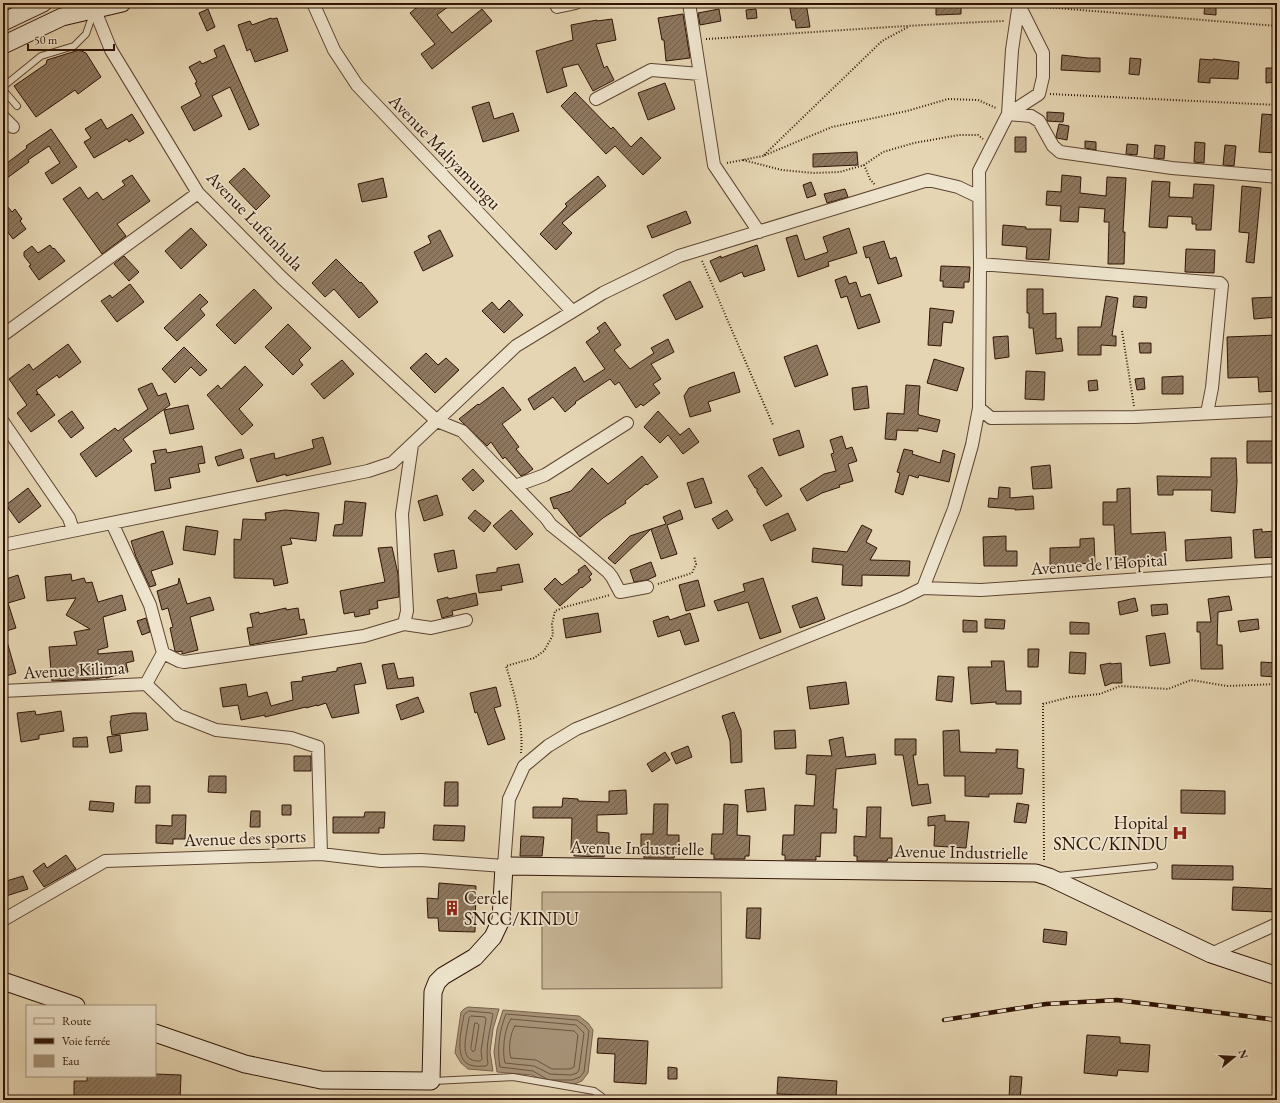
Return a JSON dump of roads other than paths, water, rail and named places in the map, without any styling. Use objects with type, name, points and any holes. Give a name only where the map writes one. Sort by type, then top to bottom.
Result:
[{"type":"street","points":[[3,22],[43,3]]},
{"type":"street","points":[[3,45],[62,17],[93,6],[122,3]]},
{"type":"street","name":"Avenue Maliyamungu","points":[[313,3],[334,50],[357,85],[572,311]]},
{"type":"street","points":[[557,8],[576,3]]},
{"type":"street","points":[[689,3],[714,165],[759,232]]},
{"type":"street","points":[[156,1033],[244,1064],[320,1080],[431,1081],[433,992],[437,982],[443,976],[475,957],[492,937],[501,920],[509,799],[524,766],[548,746],[576,729],[896,601],[923,588],[954,509],[972,444],[979,408],[979,171],[1008,114],[1012,50],[1019,4]]},
{"type":"street","points":[[1008,114],[1039,94],[1043,77],[1043,53],[1019,4]]},
{"type":"street","name":"Avenue Lufunhula","points":[[93,6],[111,50],[198,193],[282,278],[436,421]]},
{"type":"street","points":[[596,99],[651,70],[700,74]]},
{"type":"street","points":[[1008,114],[1031,116],[1039,121],[1053,146],[1060,152],[1172,168],[1277,176]]},
{"type":"street","points":[[3,117],[13,127]]},
{"type":"street","points":[[3,545],[368,470],[392,463],[516,346],[603,293],[679,256],[928,180],[958,187],[979,197]]},
{"type":"street","points":[[3,335],[198,193]]},
{"type":"street","points":[[980,264],[1220,283],[1222,285],[1212,388],[1207,413]]},
{"type":"street","points":[[979,408],[991,418],[1135,417],[1277,410]]},
{"type":"street","points":[[436,421],[462,431],[551,525],[608,572],[620,592],[647,587]]},
{"type":"street","points":[[3,422],[69,518],[73,530]]},
{"type":"street","points":[[515,486],[545,475],[627,423]]},
{"type":"street","points":[[404,624],[407,611],[402,514],[412,445]]},
{"type":"street","points":[[112,523],[150,606],[163,653],[146,684],[178,715],[216,730],[281,736],[318,747],[321,854]]},
{"type":"street","name":"Avenue de l'Hopital","points":[[923,588],[981,590],[1277,570]]},
{"type":"street","points":[[163,653],[184,662],[364,636],[404,624],[431,628],[466,620]]},
{"type":"street","name":"Avenue Kilima","points":[[3,691],[146,684]]},
{"type":"street","name":"Avenue des sports","points":[[3,920],[105,861],[321,854],[381,862],[421,860],[504,866]]},
{"type":"street","name":"Avenue Industrielle","points":[[504,866],[1036,873],[1046,876],[1211,954],[1277,976]]},
{"type":"street","points":[[1211,954],[1277,924]]},
{"type":"street","points":[[3,981],[73,1005]]},
{"type":"lane","points":[[17,106],[4,91],[4,86],[41,56],[74,46],[86,34],[93,6]]},
{"type":"lane","points":[[1046,876],[1154,866]]},
{"type":"lane","points":[[431,1081],[512,1077],[594,1091],[601,1096]]},
{"type":"water","points":[[468,1007],[499,1009],[493,1029],[490,1052],[493,1071],[468,1069],[461,1063],[455,1053],[461,1012]]},
{"type":"water","points":[[503,1010],[579,1016],[588,1023],[593,1030],[588,1073],[582,1081],[572,1085],[547,1083],[532,1075],[497,1072],[494,1052],[497,1029]]},
{"type":"railway","points":[[944,1020],[1046,1004],[1117,1000],[1277,1020]]},
{"type":"place","name":"Hopital SNCC/KINDU","points":[[1180,833]]},
{"type":"place","name":"Cercle SNCC/KINDU","points":[[452,908]]}]
